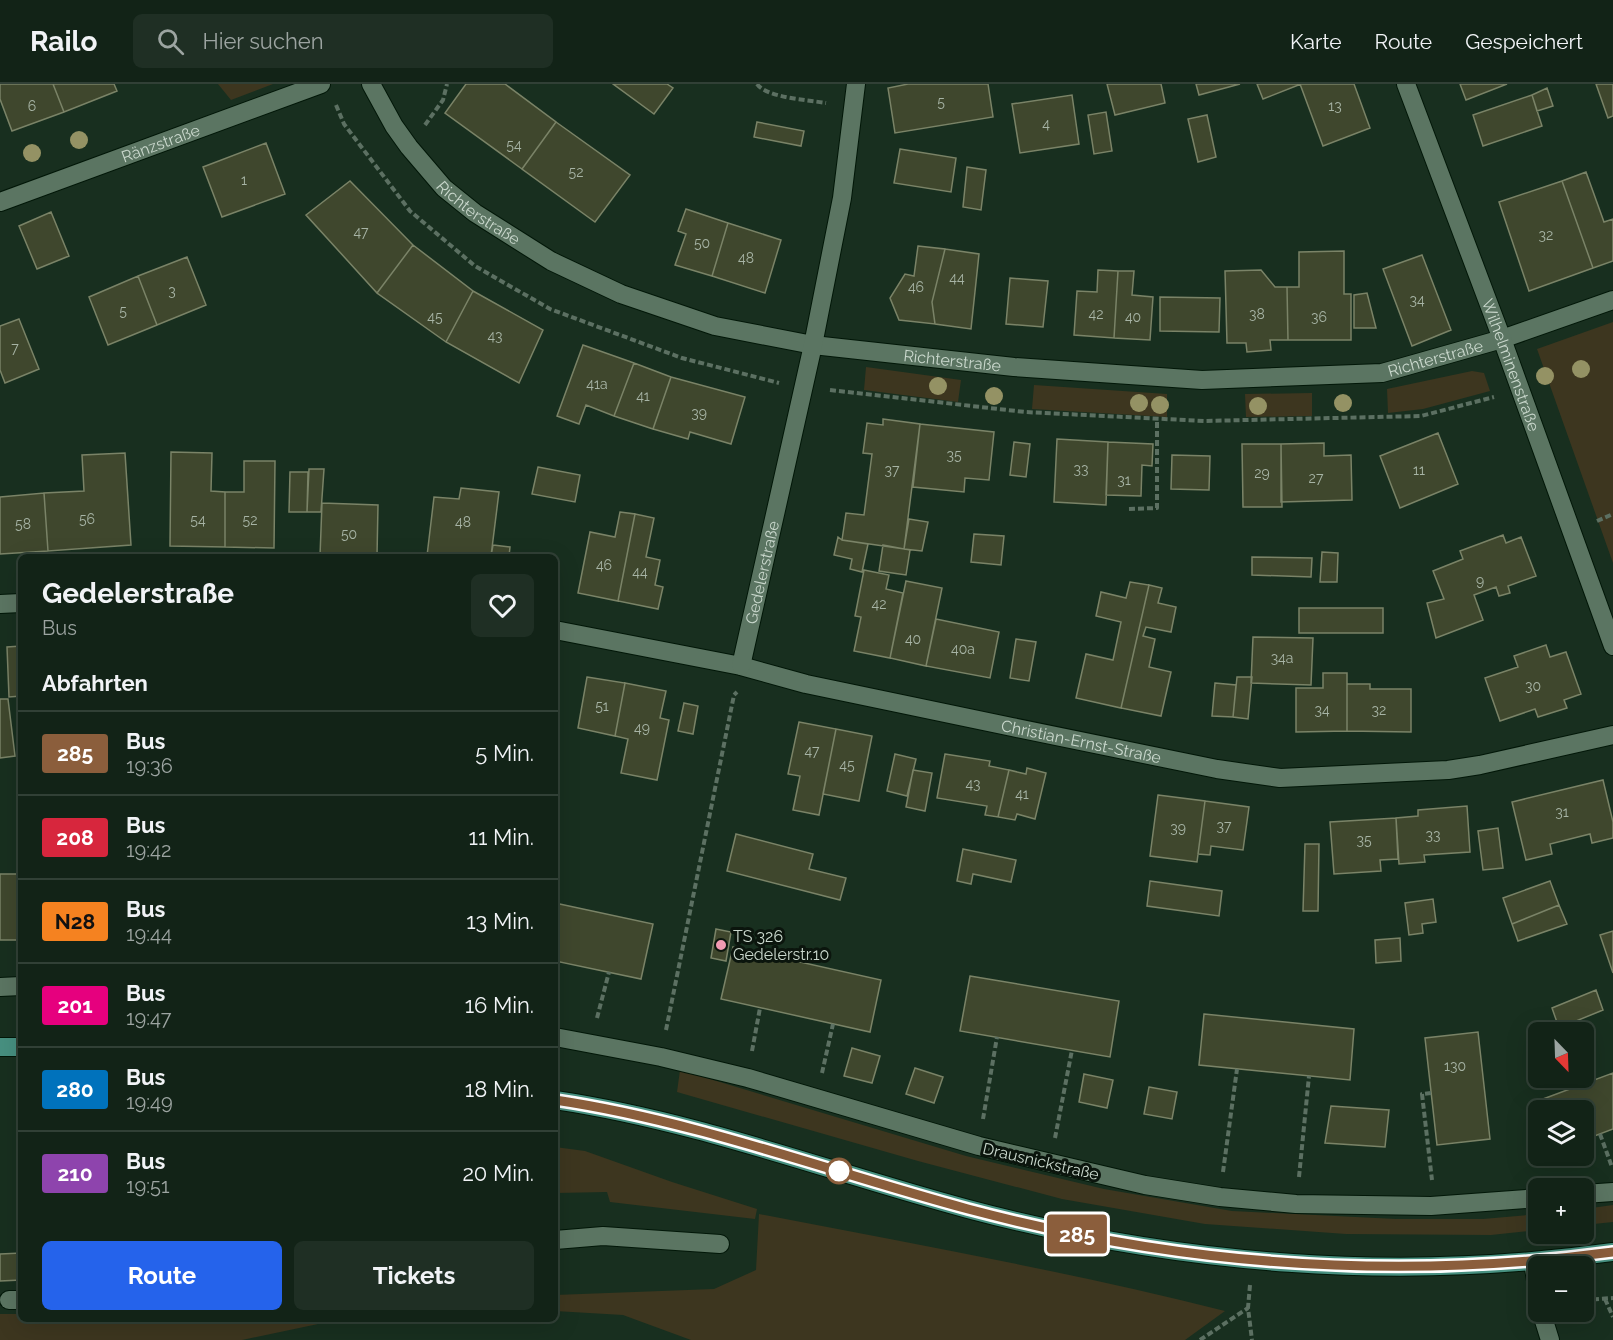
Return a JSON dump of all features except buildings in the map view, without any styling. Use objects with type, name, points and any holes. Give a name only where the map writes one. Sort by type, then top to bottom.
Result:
[{"type":"main road","points":[[0,1047],[18,1047]]},
{"type":"main road","points":[[558,1101],[672,1122],[969,1209],[1028,1224],[1119,1242],[1215,1257],[1307,1264],[1418,1267],[1528,1262]]},
{"type":"main road","points":[[1581,1256],[1613,1252]]},
{"type":"street","name":"Ränzstraße","points":[[0,202],[321,84]]},
{"type":"street","name":"Richterstraße","points":[[371,84],[394,126],[444,188],[475,213],[551,261],[621,294],[715,326],[813,345],[1014,367],[1202,380],[1382,373],[1502,339],[1613,300]]},
{"type":"street","name":"Gedelerstraße","points":[[741,666],[813,345],[842,198],[856,84]]},
{"type":"street","name":"Wilhelminenstraße","points":[[1406,84],[1502,339],[1613,646]]},
{"type":"street","points":[[0,604],[18,603]]},
{"type":"street","name":"Christian-Ernst-Straße","points":[[558,631],[741,666],[806,684],[1217,769],[1280,778],[1458,768],[1613,735]]},
{"type":"street","points":[[0,987],[18,986]]},
{"type":"street","name":"Drausnickstraße","points":[[558,1038],[661,1057],[748,1078],[979,1146],[1145,1185],[1220,1197],[1296,1204],[1431,1206],[1528,1199]]},
{"type":"street","points":[[1594,1193],[1613,1192]]},
{"type":"street","points":[[558,1240],[603,1236],[720,1244]]},
{"type":"street","points":[[1544,1322],[1550,1340]]},
{"type":"path","points":[[409,147],[443,100],[447,84]]},
{"type":"path","points":[[757,84],[767,92],[777,95],[853,107]]},
{"type":"path","points":[[1129,509],[1157,508],[1157,420]]},
{"type":"path","points":[[661,1057],[734,695],[741,689],[741,666]]},
{"type":"path","points":[[596,1024],[609,972]]},
{"type":"path","points":[[750,1062],[760,1008]]},
{"type":"path","points":[[820,1081],[833,1024]]},
{"type":"path","points":[[982,1129],[997,1037]]},
{"type":"path","points":[[1053,1148],[1071,1050]]},
{"type":"path","points":[[1223,1178],[1237,1069]]},
{"type":"path","points":[[1298,1185],[1309,1076]]},
{"type":"path","points":[[1431,1094],[1422,1094],[1432,1188]]},
{"type":"path","points":[[1600,1134],[1613,1169]]},
{"type":"path","points":[[1594,1300],[1613,1298]]},
{"type":"path","points":[[1605,1299],[1613,1317]]},
{"type":"path","points":[[1200,1340],[1248,1308],[1252,1340]]},
{"type":"shaded area","points":[[218,84],[273,84],[231,100]]},
{"type":"shaded area","points":[[1613,322],[1613,563],[1537,349]]},
{"type":"shaded area","points":[[866,367],[961,380],[958,402],[864,390]]},
{"type":"shaded area","points":[[1472,371],[1484,373],[1490,391],[1423,409],[1388,413],[1387,389]]},
{"type":"shaded area","points":[[1034,385],[1167,394],[1167,417],[1032,409]]},
{"type":"shaded area","points":[[1312,393],[1312,416],[1246,417],[1245,394]]},
{"type":"shaded area","points":[[680,1070],[966,1156],[1104,1189],[1232,1211],[1396,1219],[1483,1219],[1528,1215],[1528,1231],[1491,1235],[1346,1234],[1205,1224],[1062,1199],[918,1161],[677,1092]]},
{"type":"shaded area","points":[[558,1147],[585,1151],[757,1209],[755,1219],[610,1202],[607,1192],[558,1193]]},
{"type":"shaded area","points":[[1613,1205],[1613,1222],[1594,1224],[1594,1208]]},
{"type":"shaded area","points":[[759,1214],[1051,1271],[1225,1311],[1185,1340],[691,1340],[623,1315],[558,1311],[558,1295],[714,1289],[756,1270]]},
{"type":"shaded area","points":[[0,1314],[18,1314],[18,1322],[328,1322],[242,1340],[0,1340]]},
{"type":"bus line","name":"285","points":[[558,1101],[638,1115],[711,1132],[900,1190],[1028,1224],[1119,1242],[1215,1257],[1307,1264],[1418,1267],[1533,1262],[1613,1252]]},
{"type":"place","name":"TS 326 Gedelerstr.10","points":[[721,945]]}]
